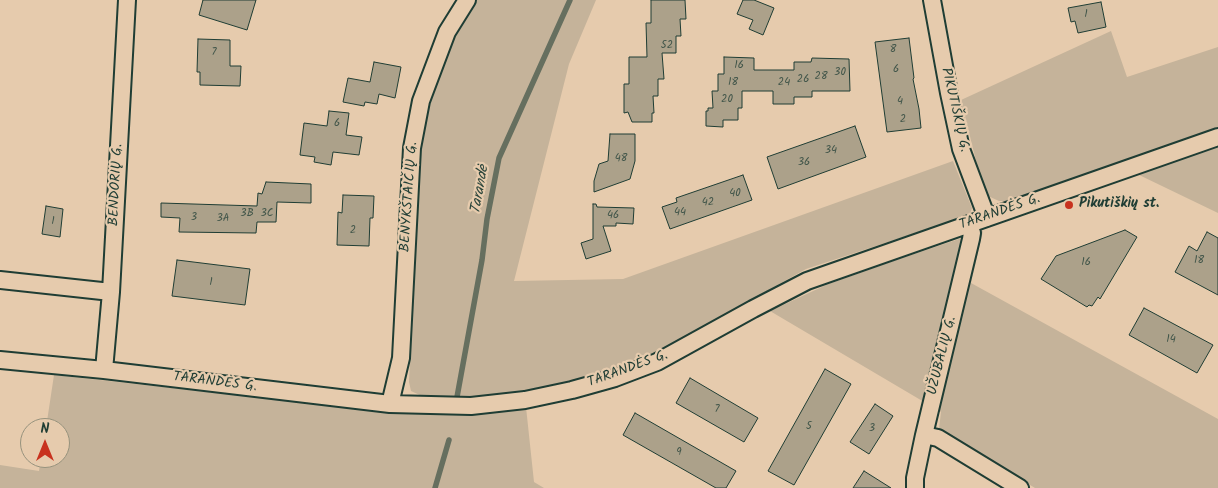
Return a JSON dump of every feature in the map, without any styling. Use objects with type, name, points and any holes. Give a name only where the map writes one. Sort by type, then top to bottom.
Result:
[{"type":"street","name":"BENDORIŲ G.","points":[[104,370],[111,292],[128,0]]},
{"type":"street","name":"BENYKŠTAIČIŲ G.","points":[[390,404],[401,358],[412,148],[421,101],[447,32],[467,0]]},
{"type":"street","name":"PIKUTIŠKIŲ G.","points":[[932,0],[961,149],[987,218]]},
{"type":"street","name":"TARANDĖS G.","points":[[0,360],[104,370],[390,404],[471,406],[525,400],[615,378],[657,362],[753,309],[808,282],[1218,137]]},
{"type":"street","name":"UŽUBALIŲ G.","points":[[914,488],[924,435],[971,240],[972,232],[969,224]]},
{"type":"street","points":[[0,280],[111,292]]},
{"type":"street","points":[[924,435],[938,438],[1020,488]]},
{"type":"shaded area","points":[[477,0],[596,0],[569,64],[514,281],[623,279],[953,161],[972,208],[970,214],[806,269],[649,357],[605,373],[513,394],[468,398],[424,397],[411,391],[409,382],[419,152],[424,115],[435,76],[457,30]]},
{"type":"shaded area","points":[[1111,31],[1127,77],[1218,47],[1218,127],[1021,198],[999,201],[988,196],[980,177],[961,100]]},
{"type":"shaded area","points":[[1218,143],[1218,213],[1135,173]]},
{"type":"shaded area","points":[[983,231],[971,283],[1218,419],[1218,488],[1035,488],[939,429],[941,412],[770,311],[826,285]]},
{"type":"shaded area","points":[[54,375],[410,413],[470,414],[526,407],[534,482],[544,488],[0,488],[0,465],[39,471],[39,468],[70,468],[70,418],[48,418]]},
{"type":"building","points":[[203,0],[256,0],[247,30],[199,15]]},
{"type":"building","points":[[651,0],[685,0],[686,19],[680,19],[681,36],[676,36],[676,53],[662,53],[664,79],[658,79],[658,96],[653,96],[654,113],[652,113],[652,122],[632,122],[628,112],[624,113],[624,84],[629,84],[629,57],[647,57],[646,23],[651,23]]},
{"type":"building","points":[[743,0],[754,0],[774,8],[763,35],[749,29],[753,20],[737,14]]},
{"type":"building","points":[[1101,2],[1106,27],[1078,33],[1075,21],[1071,22],[1068,8]]},
{"type":"building","points":[[909,38],[921,128],[887,132],[875,42]]},
{"type":"building","points":[[198,39],[230,40],[230,66],[241,66],[240,86],[200,85],[200,72],[197,72]]},
{"type":"building","points":[[724,57],[754,58],[754,70],[794,70],[794,62],[811,62],[812,58],[849,59],[850,91],[812,91],[812,97],[794,97],[794,104],[773,104],[773,91],[742,91],[742,108],[738,108],[738,120],[723,120],[723,127],[706,126],[706,111],[708,111],[708,108],[713,108],[712,91],[718,91],[718,74],[724,74]]},
{"type":"building","points":[[374,62],[401,67],[395,98],[379,94],[377,104],[365,102],[364,106],[343,102],[348,78],[370,82]]},
{"type":"building","points":[[329,111],[349,113],[346,135],[362,137],[359,155],[333,152],[331,165],[314,162],[315,157],[300,155],[304,123],[327,126]]},
{"type":"building","points":[[855,126],[866,157],[778,189],[767,157]]},
{"type":"building","points":[[610,134],[635,134],[635,161],[630,179],[594,192],[594,181],[599,164],[608,161]]},
{"type":"building","points":[[743,175],[752,200],[670,229],[662,207],[677,202],[676,198]]},
{"type":"building","points":[[266,182],[311,184],[311,203],[277,202],[276,222],[257,222],[256,233],[179,232],[180,218],[161,217],[161,203],[257,206],[258,193],[262,194]]},
{"type":"building","points":[[343,195],[374,196],[373,218],[370,218],[369,246],[337,245],[338,212],[342,213]]},
{"type":"building","points":[[593,204],[596,204],[597,207],[634,208],[633,224],[616,223],[616,226],[603,226],[611,251],[586,259],[581,243],[593,239]]},
{"type":"building","points":[[46,206],[63,209],[60,237],[42,234]]},
{"type":"building","points":[[1125,230],[1137,237],[1100,299],[1098,297],[1092,306],[1089,305],[1087,307],[1041,279],[1056,256]]},
{"type":"building","points":[[1207,232],[1218,238],[1218,295],[1175,272],[1189,246],[1197,251]]},
{"type":"building","points":[[177,260],[250,269],[245,305],[172,296]]},
{"type":"building","points":[[1144,308],[1213,345],[1197,373],[1129,335]]},
{"type":"building","points":[[825,369],[851,384],[794,485],[768,471]]},
{"type":"building","points":[[690,378],[758,418],[744,442],[676,403]]},
{"type":"building","points":[[875,404],[893,416],[869,454],[850,442]]},
{"type":"building","points":[[635,413],[736,471],[726,488],[716,488],[623,435]]},
{"type":"building","points":[[864,471],[891,488],[853,488]]},
{"type":"waterway","name":"Tarandė","points":[[457,397],[499,158],[570,0]]},
{"type":"waterway","name":"Tarandė","points":[[435,488],[449,440]]},
{"type":"place","name":"Pikutiškių st.","points":[[1069,205]]}]
